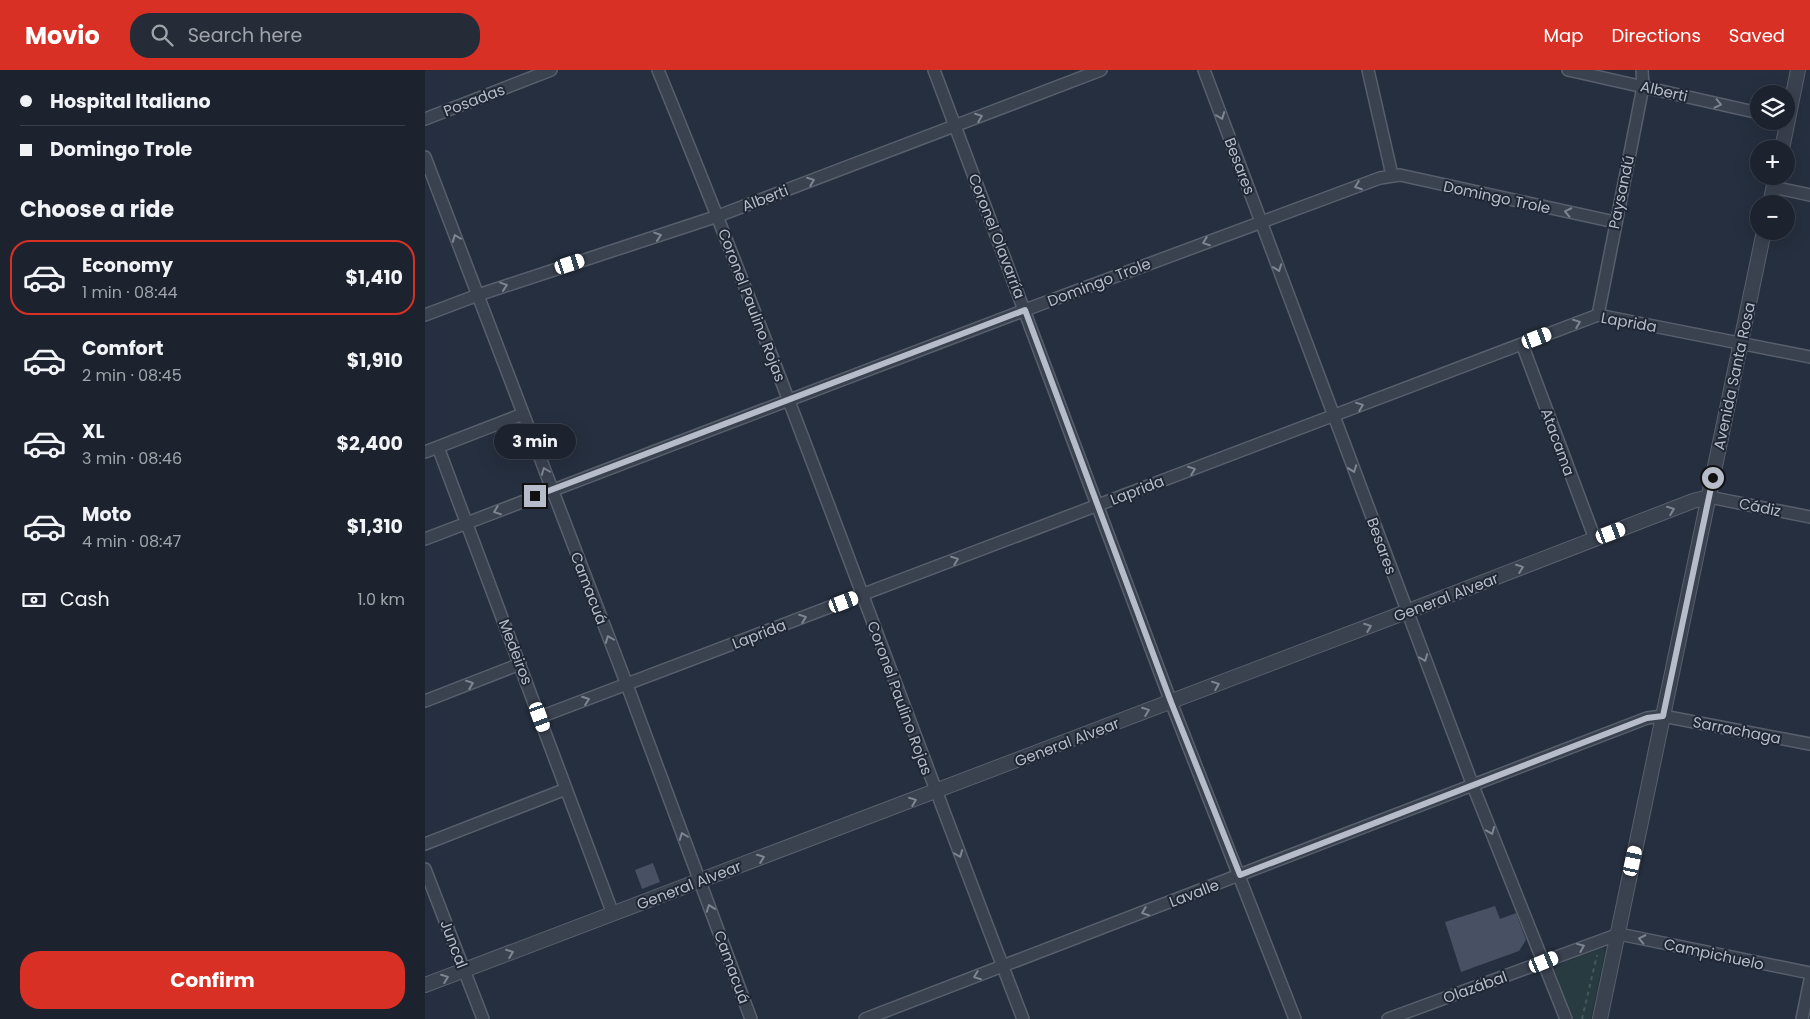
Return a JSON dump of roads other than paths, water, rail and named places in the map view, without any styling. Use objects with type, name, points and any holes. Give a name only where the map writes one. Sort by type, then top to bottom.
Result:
[{"type":"street","name":"Posadas","points":[[425,119],[551,70]]},
{"type":"street","name":"Coronel Paulino Rojas","points":[[658,70],[718,216],[935,792],[1023,1019]]},
{"type":"street","name":"Coronel Olavarría","points":[[935,70],[1171,702],[1295,1019]]},
{"type":"street","name":"Alberti","points":[[425,315],[478,295],[718,216],[1101,70]]},
{"type":"street","name":"Besares","points":[[1204,70],[1473,786],[1566,1019]]},
{"type":"street","points":[[1368,70],[1392,176]]},
{"type":"street","name":"Alberti","points":[[1568,70],[1750,111]]},
{"type":"street","name":"Paysandú","points":[[1597,315],[1643,86],[1641,70]]},
{"type":"street","points":[[1795,87],[1799,70]]},
{"type":"street","name":"Camacuá","points":[[425,157],[627,685],[751,1019]]},
{"type":"street","name":"Domingo Trole","points":[[425,539],[551,489],[1261,221],[1392,176],[1400,175],[1615,222]]},
{"type":"street","points":[[1783,185],[1810,195]]},
{"type":"street","name":"Avenida Santa Rosa","points":[[1600,1019],[1762,240]]},
{"type":"street","name":"Laprida","points":[[540,717],[1597,315],[1810,357]]},
{"type":"street","name":"Atacama","points":[[1522,344],[1595,539]]},
{"type":"street","points":[[425,452],[523,414]]},
{"type":"street","name":"Medeiros","points":[[438,447],[613,914]]},
{"type":"street","name":"Cádiz","points":[[1709,497],[1810,517]]},
{"type":"street","name":"General Alvear","points":[[425,985],[1407,612],[1693,501],[1709,497]]},
{"type":"street","points":[[425,701],[520,664]]},
{"type":"street","name":"Sarrachaga","points":[[1663,716],[1810,744]]},
{"type":"street","name":"Lavalle","points":[[865,1019],[1647,718],[1663,716]]},
{"type":"street","points":[[425,844],[566,789]]},
{"type":"street","name":"Juncal","points":[[425,868],[483,1019]]},
{"type":"street","name":"Olazábal","points":[[1388,1019],[1544,962],[1600,939],[1619,934]]},
{"type":"street","name":"Campichuelo","points":[[1619,934],[1810,973]]},
{"type":"street","points":[[1802,1019],[1810,980]]}]
